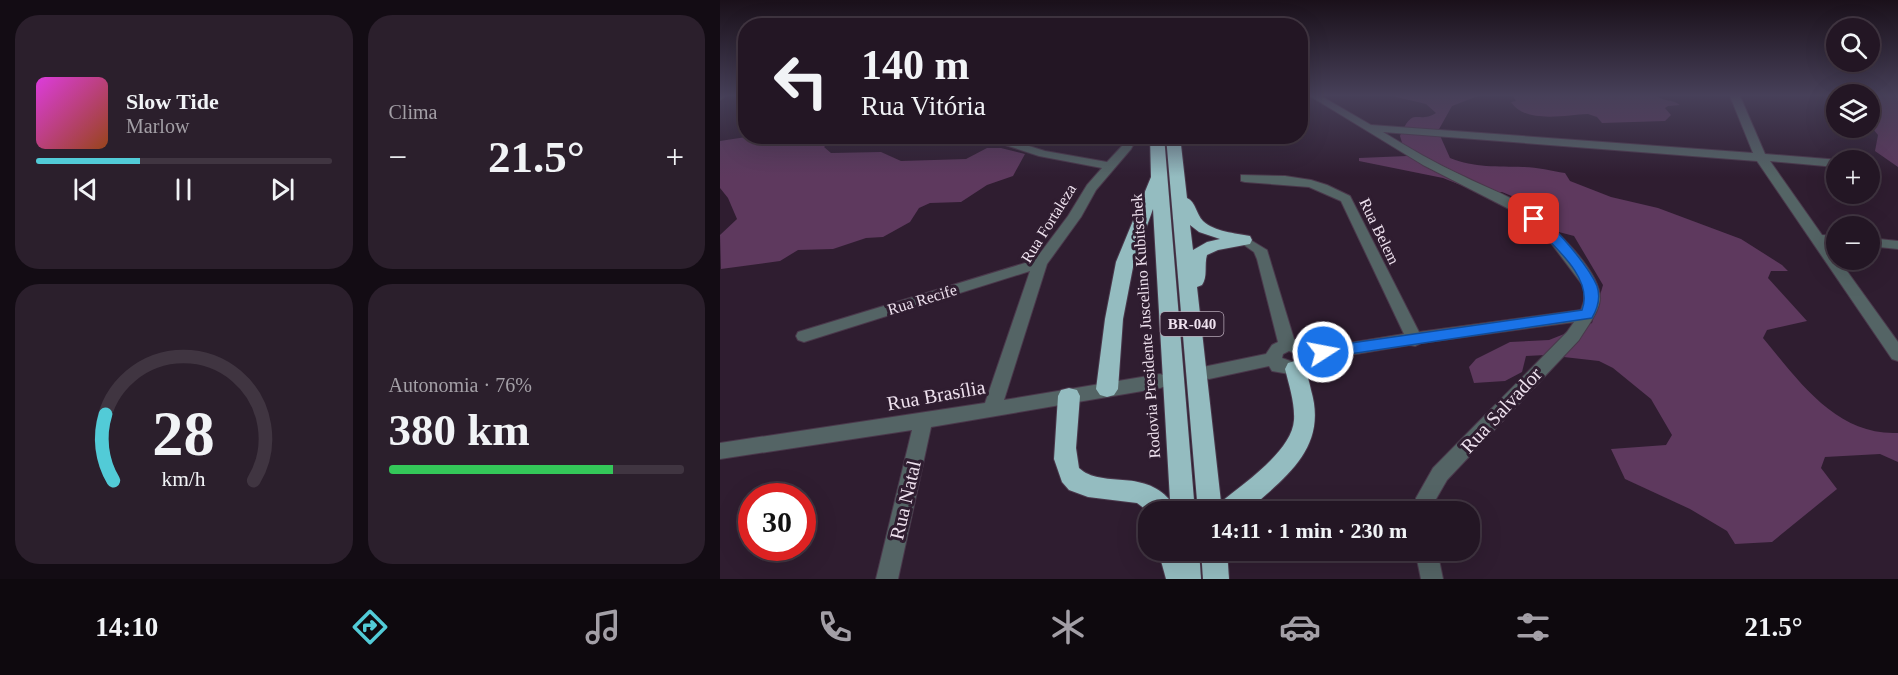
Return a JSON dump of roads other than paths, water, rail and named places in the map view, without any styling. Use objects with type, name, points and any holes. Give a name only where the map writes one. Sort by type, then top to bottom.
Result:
[{"type":"highway","name":"Rodovia Presidente Juscelino Kubitschek","points":[[1159,144],[1167,173],[1203,366],[1209,501]]},
{"type":"highway","name":"Rodovia Presidente Juscelino Kubitschek","points":[[1172,144],[1167,173],[1182,501]]},
{"type":"highway","points":[[1167,173],[1193,222],[1213,233],[1245,240]]},
{"type":"highway","points":[[1107,389],[1114,319],[1125,262],[1167,173]]},
{"type":"highway","points":[[1203,366],[1197,257],[1200,252],[1213,246],[1245,240]]},
{"type":"highway","points":[[1240,501],[1287,460],[1304,429],[1301,362]]},
{"type":"highway","points":[[1069,396],[1065,458],[1069,474],[1078,483],[1140,492],[1153,497],[1156,501]]},
{"type":"highway","points":[[1174,561],[1179,579]]},
{"type":"highway","points":[[1187,561],[1188,579]]},
{"type":"highway","points":[[1215,561],[1216,579]]},
{"type":"street","points":[[1274,358],[1283,369],[1355,346],[1415,340],[1587,315],[1592,301],[1591,288],[1583,273],[1550,232],[1520,209],[1427,163],[1362,123]]},
{"type":"street","points":[[1746,123],[1760,156],[1898,355]]},
{"type":"street","points":[[1371,128],[1826,162]]},
{"type":"street","points":[[1009,144],[1043,154],[1109,166]]},
{"type":"street","name":"Rua Fortaleza","points":[[992,408],[1040,263],[1091,188],[1128,144]]},
{"type":"street","name":"Rua Belem","points":[[1245,178],[1299,182],[1324,187],[1346,199],[1415,340]]},
{"type":"street","points":[[1818,238],[1826,239]]},
{"type":"street","points":[[1245,240],[1260,250],[1264,259],[1287,345]]},
{"type":"street","points":[[1880,243],[1898,244]]},
{"type":"street","name":"Rua Recife","points":[[804,336],[1040,263]]},
{"type":"street","name":"Rua Salvador","points":[[1426,501],[1440,474],[1573,336],[1587,315]]},
{"type":"street","points":[[1274,358],[1278,348],[1287,345],[1302,348],[1301,362]]},
{"type":"street","points":[[1203,366],[1274,358]]},
{"type":"street","name":"Rua Brasília","points":[[720,451],[923,421],[1160,381]]},
{"type":"street","name":"Rua Natal","points":[[887,579],[923,421]]},
{"type":"street","points":[[1428,561],[1432,579]]}]
